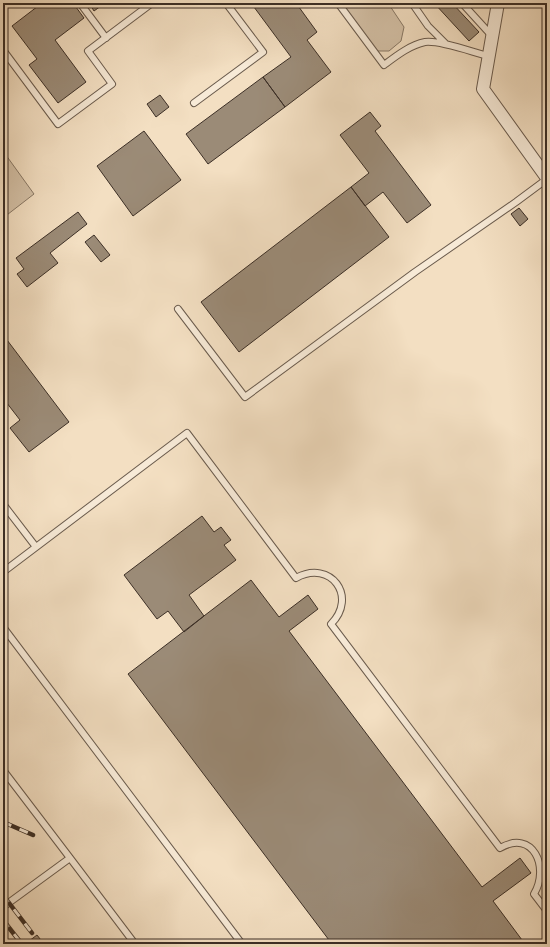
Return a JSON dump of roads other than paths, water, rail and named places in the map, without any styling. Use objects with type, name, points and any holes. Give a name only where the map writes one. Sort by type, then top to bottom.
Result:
[{"type":"street","points":[[498,3],[483,89],[547,178]]},
{"type":"lane","points":[[3,6],[8,3]]},
{"type":"lane","points":[[80,3],[106,38]]},
{"type":"lane","points":[[3,50],[58,124],[112,84],[88,51],[152,3]]},
{"type":"lane","points":[[194,103],[263,52],[226,3]]},
{"type":"lane","points":[[338,3],[384,64],[406,49],[425,42],[446,44],[488,56]]},
{"type":"lane","points":[[412,3],[428,26],[446,44]]},
{"type":"lane","points":[[462,3],[492,36]]},
{"type":"lane","points":[[178,309],[245,397],[415,272],[516,202],[547,178]]},
{"type":"lane","points":[[3,572],[187,433],[296,578],[312,572],[320,573],[327,576],[336,584],[342,595],[342,603],[339,615],[331,624],[500,848],[515,842],[523,843],[537,850],[542,857],[546,873],[544,881],[534,894],[547,911]]},
{"type":"lane","points":[[3,504],[36,547]]},
{"type":"lane","points":[[3,628],[242,944]]},
{"type":"lane","points":[[3,770],[135,944]]},
{"type":"lane","points":[[3,907],[70,858]]},
{"type":"railway","points":[[3,822],[33,835]]},
{"type":"railway","points":[[3,895],[32,933]]},
{"type":"railway","points":[[3,920],[21,943]]}]
